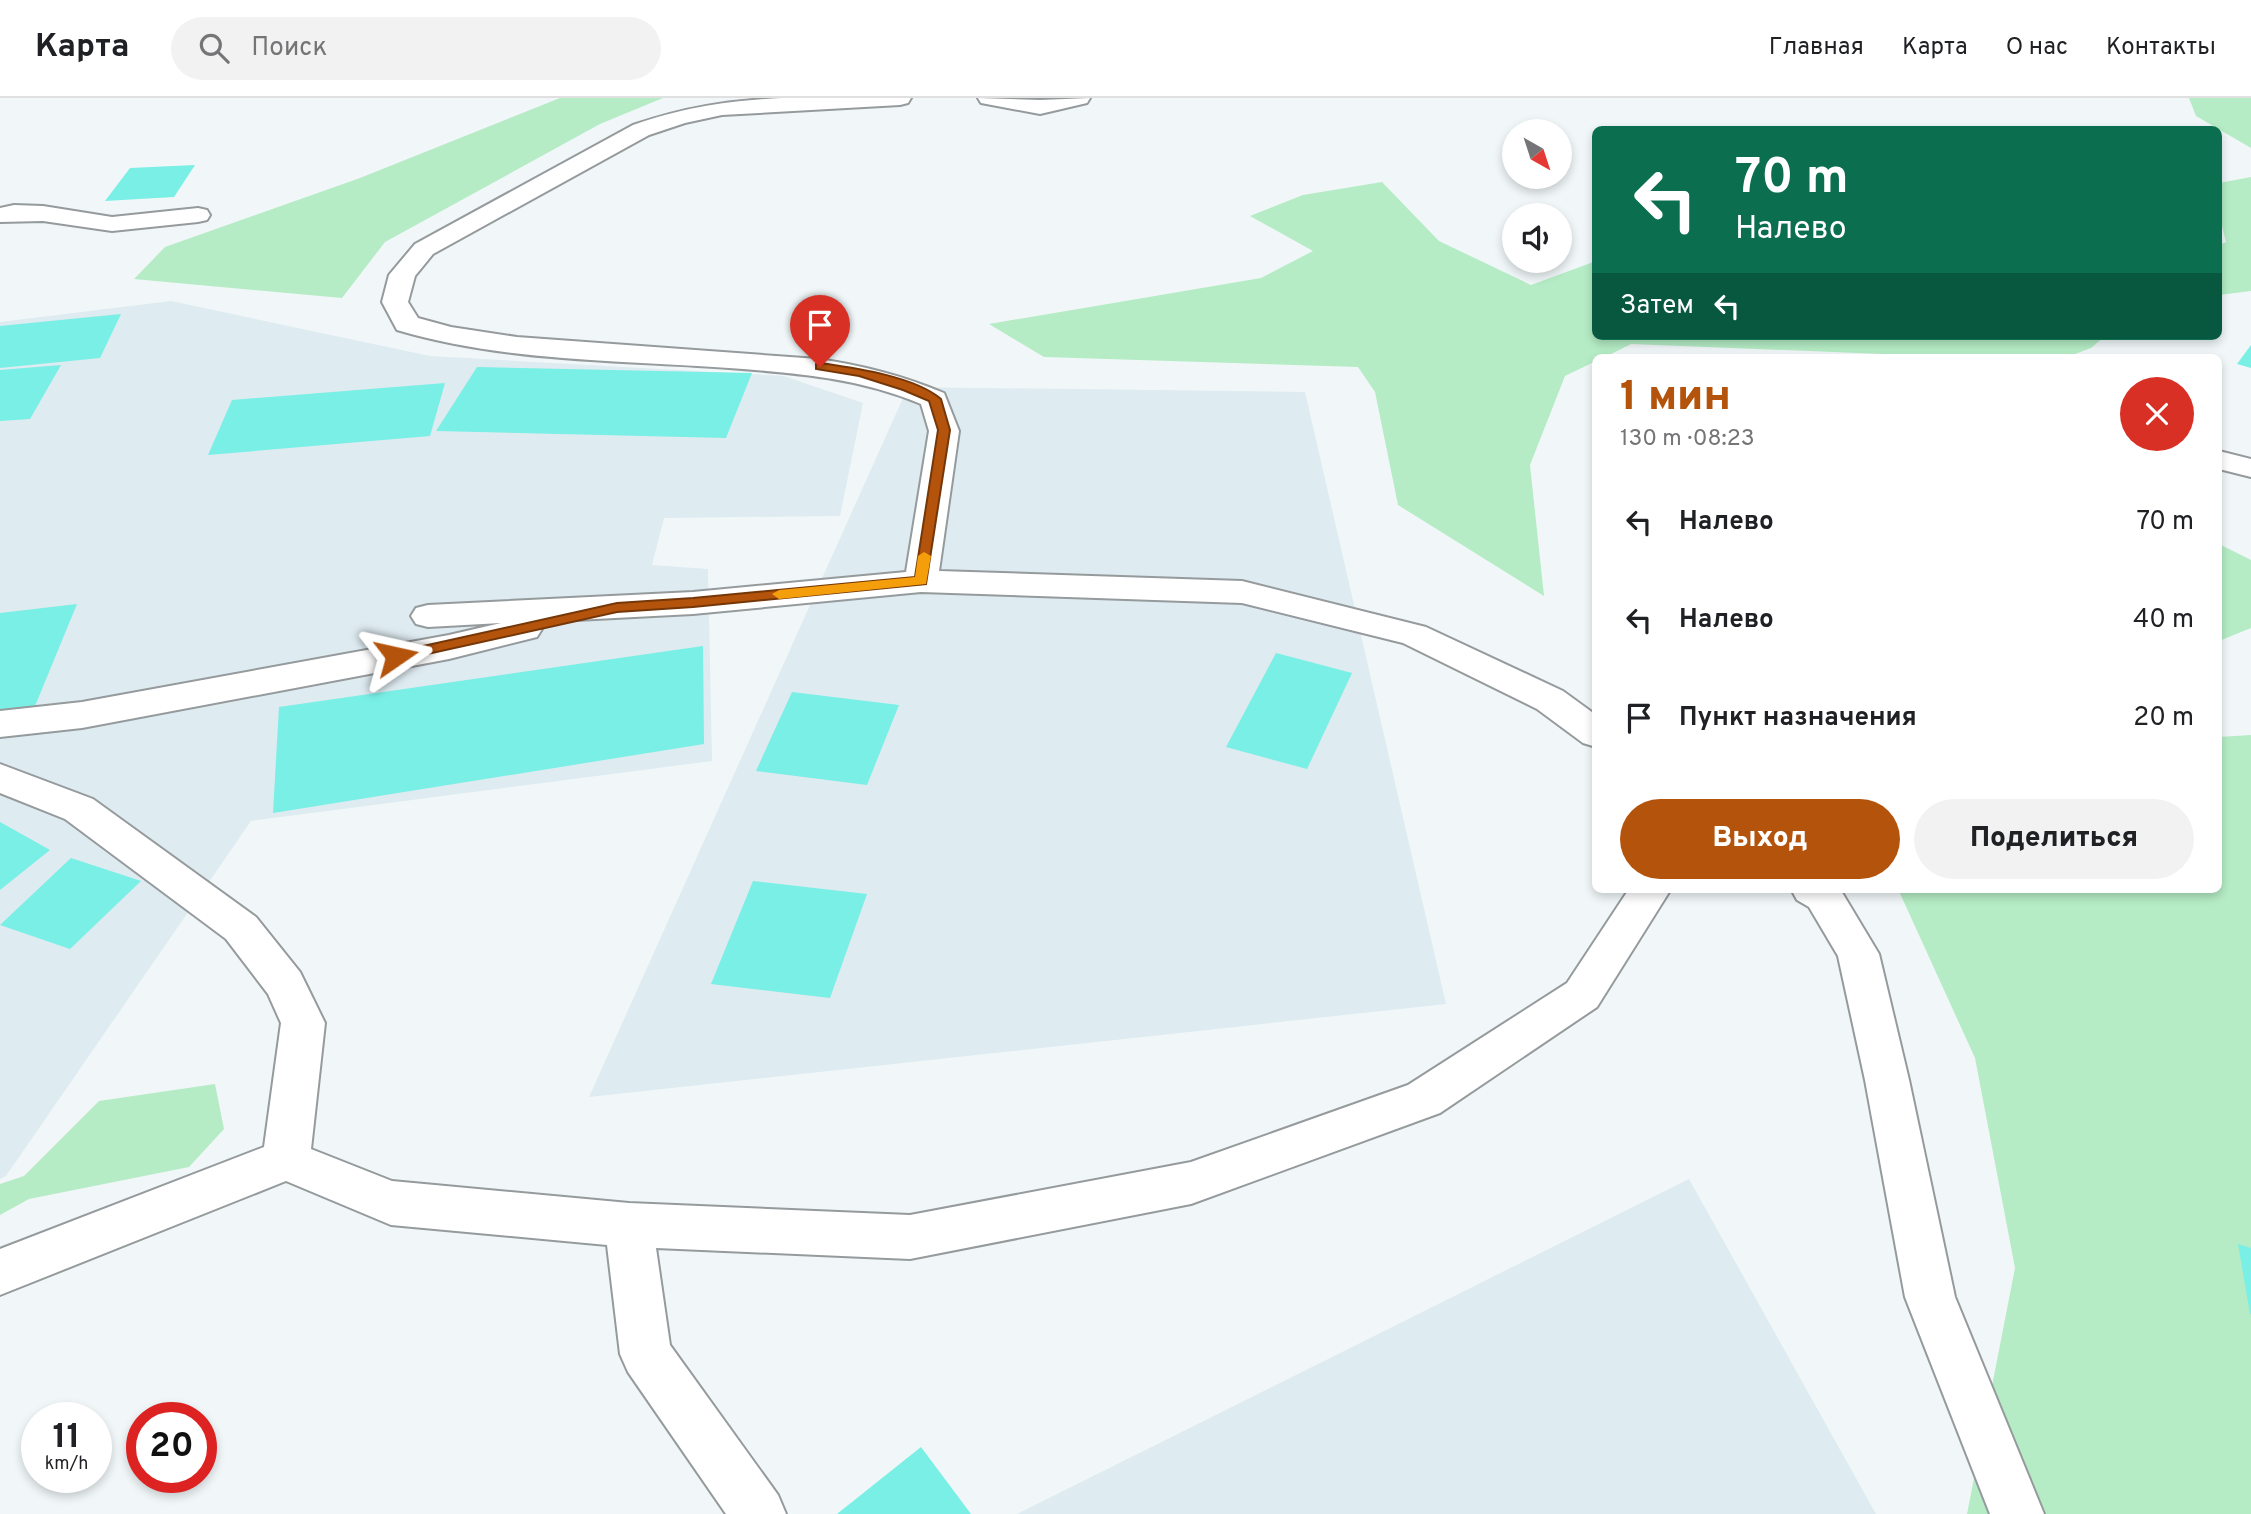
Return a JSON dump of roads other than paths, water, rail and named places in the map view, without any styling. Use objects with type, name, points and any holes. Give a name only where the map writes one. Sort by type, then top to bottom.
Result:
[{"type":"street","points":[[901,98],[722,108],[679,117],[641,130],[424,249],[402,275],[395,302],[407,324],[446,337],[507,346],[800,364],[860,372],[908,387],[934,399],[944,430],[921,581]]},
{"type":"street","points":[[989,98],[1040,107],[1079,98]]},
{"type":"street","points":[[0,215],[16,211],[41,212],[113,224],[198,215]]},
{"type":"street","points":[[2222,461],[2251,468]]},
{"type":"street","points":[[428,616],[693,603],[921,581],[1242,592],[1414,635],[1550,700],[1592,731]]},
{"type":"street","points":[[0,724],[82,715],[449,647],[617,607]]},
{"type":"street","points":[[0,778],[79,808],[241,928],[259,948],[285,984],[303,1023],[286,1160]]},
{"type":"street","points":[[0,1272],[286,1160],[391,1203],[629,1225],[910,1237],[1191,1184],[1424,1099],[1582,995],[1648,893]]},
{"type":"street","points":[[1818,893],[1823,896],[1858,954],[1887,1080],[1930,1297],[2017,1514]]},
{"type":"street","points":[[629,1225],[646,1354],[758,1514]]}]
